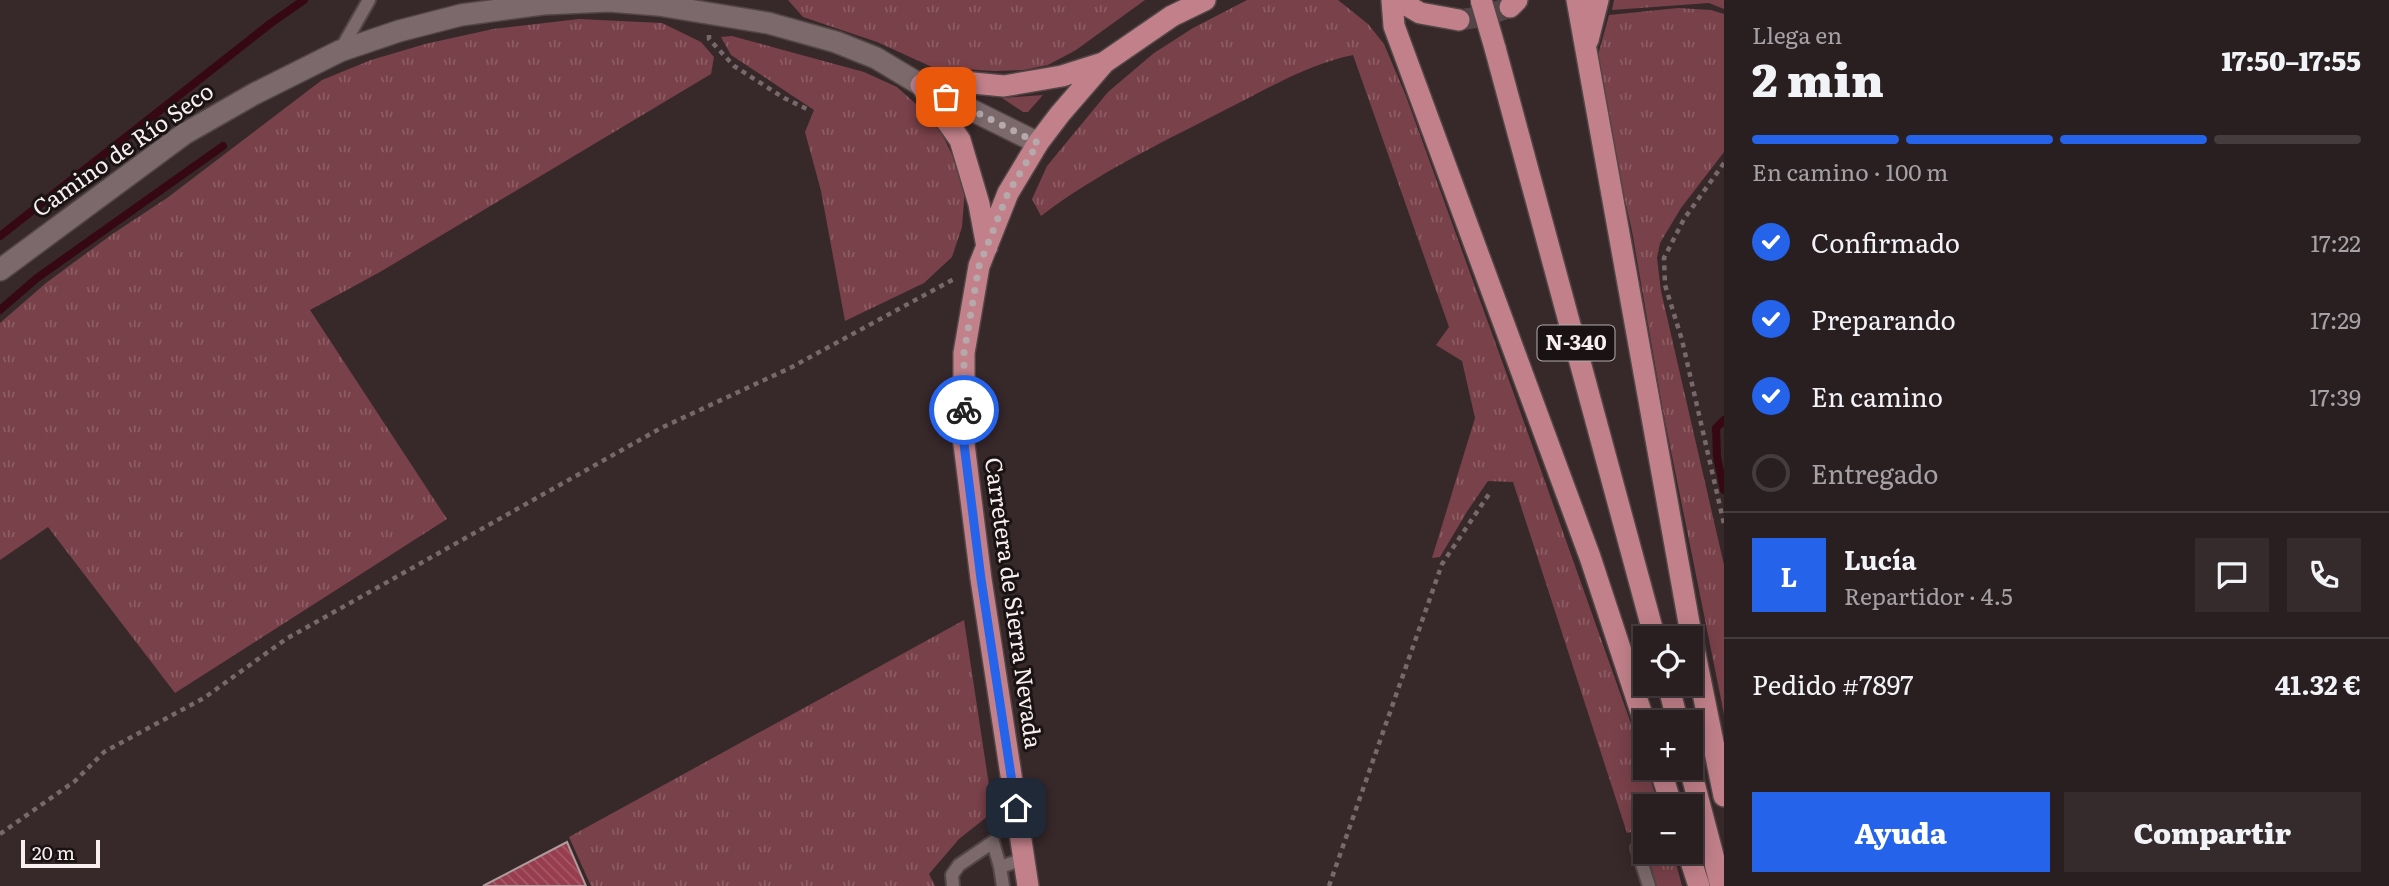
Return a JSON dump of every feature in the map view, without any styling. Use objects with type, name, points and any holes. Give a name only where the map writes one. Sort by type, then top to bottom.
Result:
[{"type":"highway","name":"Carretera de Sierra Nevada","points":[[1028,886],[983,593],[964,444],[964,353],[983,256],[1008,193],[1038,143],[1105,62],[1172,16],[1205,0]]},
{"type":"highway","points":[[1392,0],[1394,26],[1585,544],[1640,710]]},
{"type":"highway","points":[[1398,0],[1420,13],[1459,20]]},
{"type":"highway","name":"N-340","points":[[1481,0],[1652,626]]},
{"type":"highway","points":[[1577,0],[1686,607],[1724,796]]},
{"type":"highway","points":[[1586,45],[1598,0]]},
{"type":"highway","points":[[983,256],[979,204],[960,140],[921,85],[952,81],[1004,86],[1062,76],[1105,62]]},
{"type":"highway","points":[[1693,780],[1721,886]]},
{"type":"highway","points":[[1692,864],[1699,886]]},
{"type":"street","name":"Camino de Río Seco","points":[[0,270],[184,134],[254,94],[340,51],[399,31],[461,15],[543,4],[609,1],[658,5],[768,23],[836,41],[876,58],[921,85],[1038,143]]},
{"type":"lane","points":[[340,51],[369,0]]},
{"type":"lane","points":[[953,886],[952,875],[959,865],[993,842],[1003,886]]},
{"type":"lane","points":[[1000,867],[1024,859]]},
{"type":"lane","points":[[1642,864],[1649,886]]},
{"type":"path","points":[[706,13],[709,39],[734,66],[784,98],[807,109]]},
{"type":"path","points":[[1724,163],[1684,219],[1664,258],[1665,285],[1682,340],[1724,524]]},
{"type":"path","points":[[0,834],[75,781],[104,752],[204,698],[286,639],[662,428],[790,368],[983,256]]},
{"type":"path","points":[[1329,886],[1442,565],[1489,494]]},
{"type":"green space","points":[[788,0],[1145,0],[1076,50],[1048,65],[1024,70],[994,71],[932,67],[877,42],[803,17]]},
{"type":"green space","points":[[1247,0],[1338,0],[1368,24],[1384,44],[1406,96],[1633,729],[1633,780],[1651,780],[1655,794],[1633,794],[1633,832],[1627,833],[1513,482],[1488,481],[1440,557],[1432,558],[1475,418],[1462,361],[1436,345],[1449,327],[1353,55],[1301,72],[1174,136],[1106,173],[1041,216],[1032,199],[1047,166],[1108,92],[1154,53],[1193,28]]},
{"type":"green space","points":[[1614,0],[1724,0],[1724,9],[1709,3],[1612,10]]},
{"type":"green space","points":[[1678,8],[1711,10],[1724,14],[1724,152],[1681,208],[1660,243],[1657,258],[1661,291],[1724,565],[1724,714],[1663,411],[1598,55],[1609,15]]},
{"type":"green space","points":[[579,19],[662,23],[701,42],[714,57],[711,74],[380,272],[310,310],[447,519],[175,693],[48,527],[0,560],[0,323],[46,283],[167,198],[322,80],[371,60],[425,44],[493,29]]},
{"type":"green space","points":[[732,36],[864,72],[897,87],[927,114],[941,132],[965,189],[962,227],[952,257],[924,283],[845,321],[821,191],[805,132],[814,110],[731,55],[721,37]]},
{"type":"green space","points":[[1043,95],[1028,112],[1023,112],[1002,98]]},
{"type":"green space","points":[[964,620],[993,812],[959,839],[929,874],[935,886],[591,886],[569,837]]},
{"type":"green space","points":[[1650,864],[1676,864],[1682,886],[1655,886]]},
{"type":"building","points":[[567,842],[586,886],[483,886]]},
{"type":"waterway","points":[[0,236],[304,0]]},
{"type":"waterway","points":[[0,310],[37,278],[223,146]]},
{"type":"waterway","points":[[1724,420],[1716,428],[1717,457],[1724,490]]},
{"type":"tunnel","points":[[1459,20],[1485,16],[1510,7]]},
{"type":"way so far","points":[[946,97],[1038,143],[1008,193],[979,266],[964,353],[964,410]]},
{"type":"route","points":[[964,410],[964,444],[981,579],[1016,808]]}]
